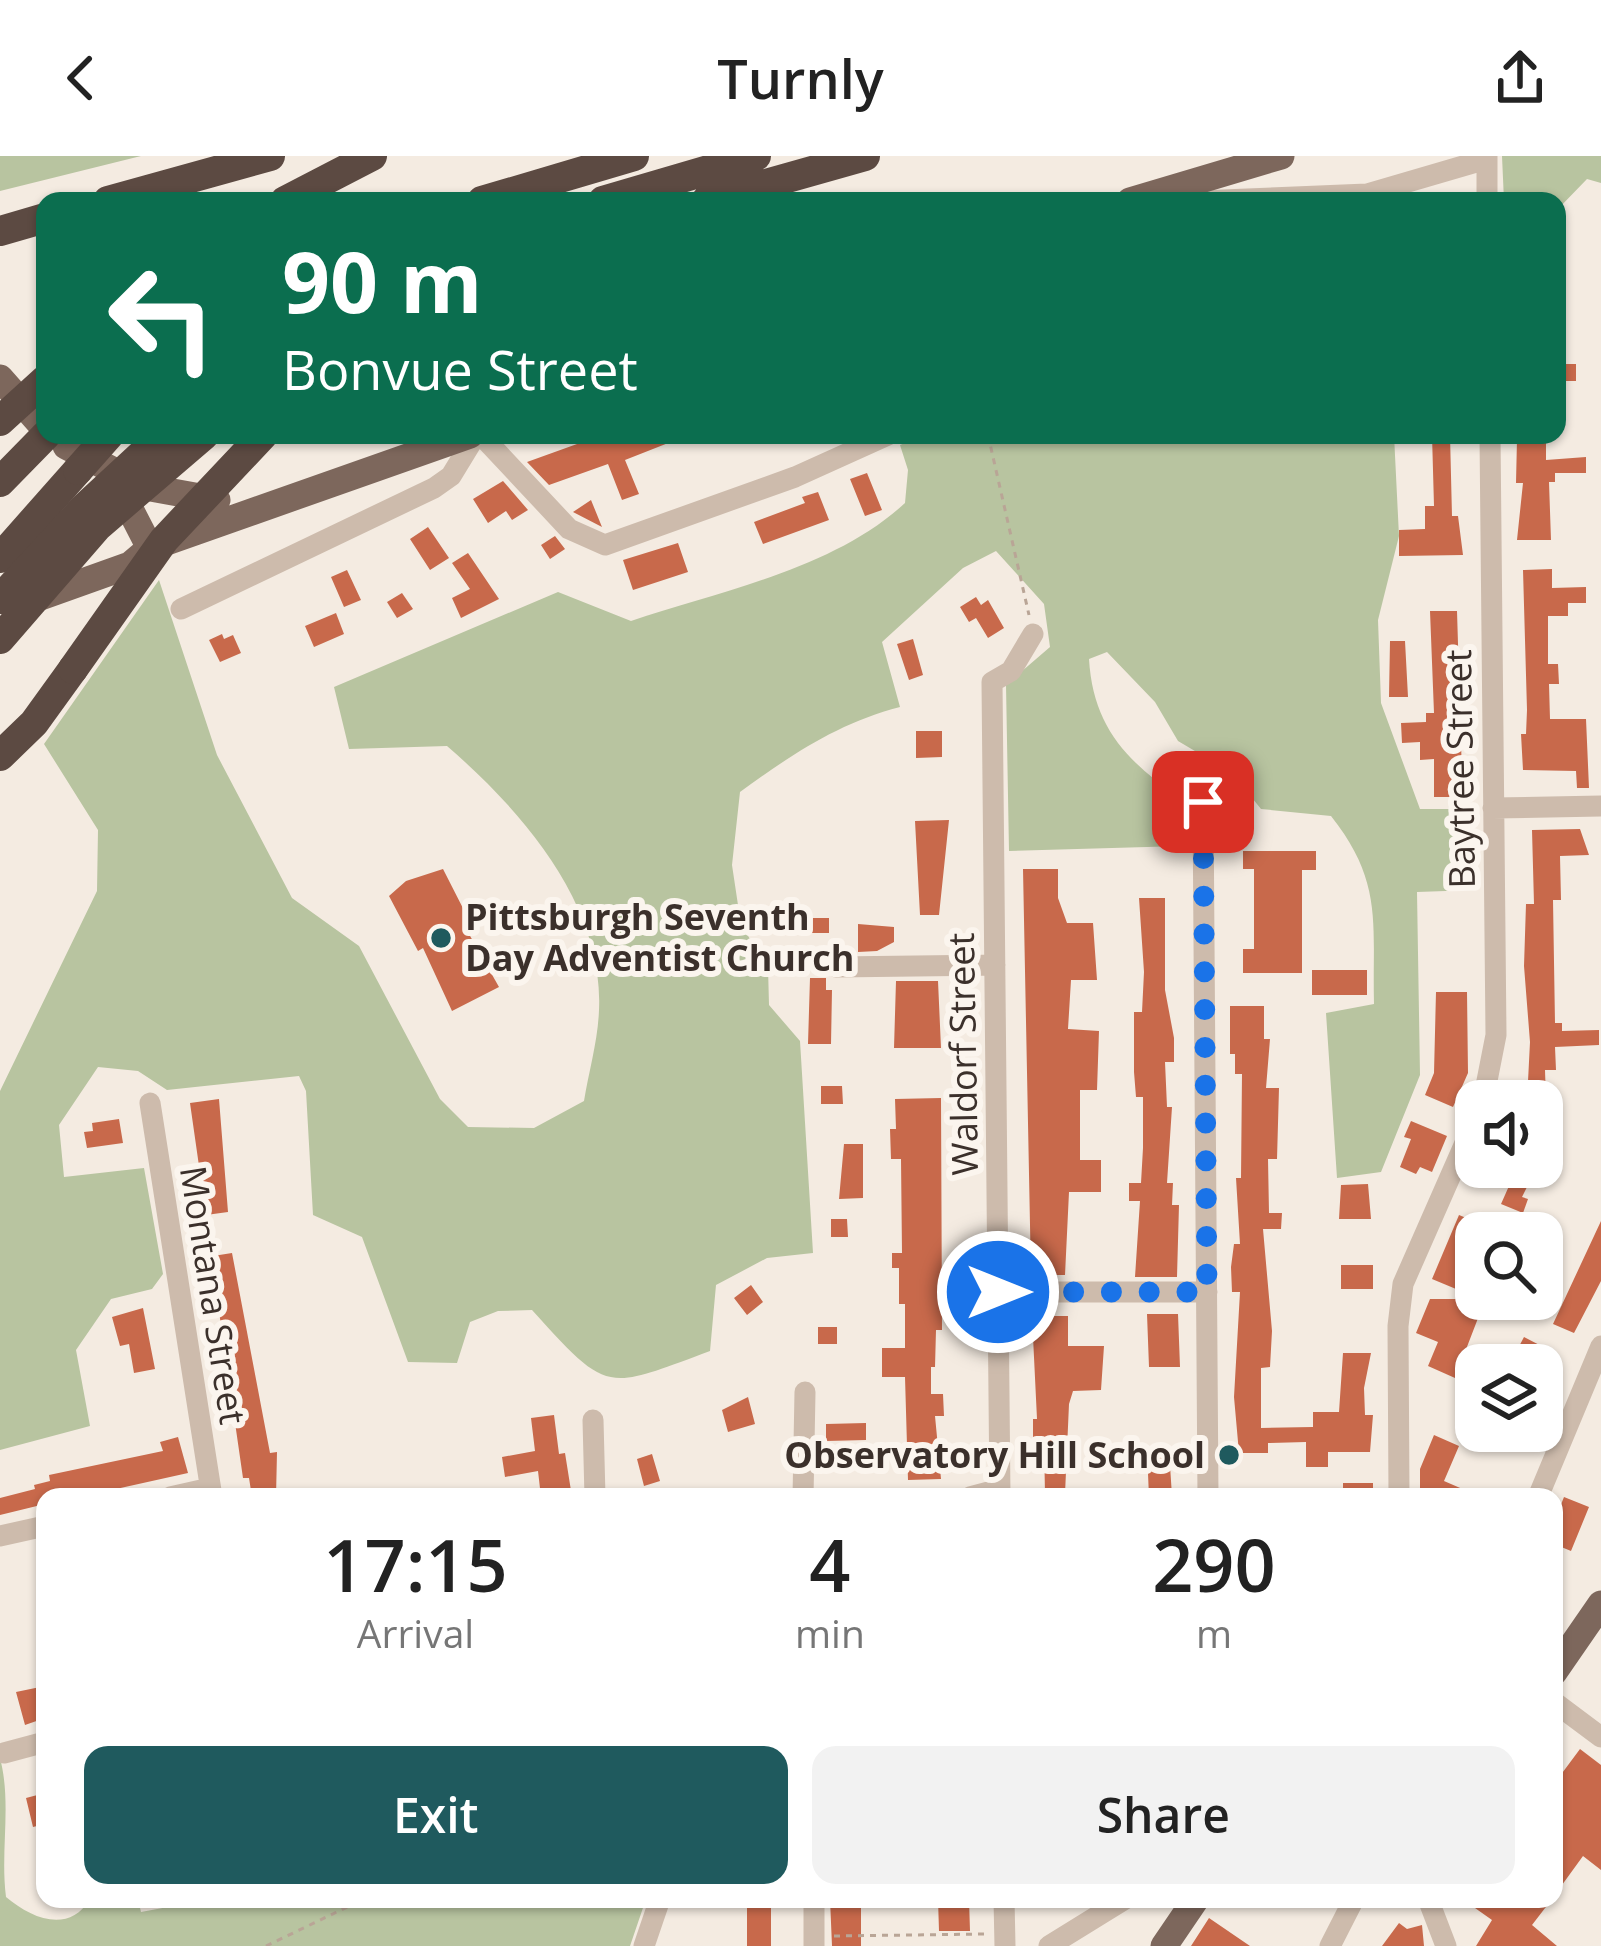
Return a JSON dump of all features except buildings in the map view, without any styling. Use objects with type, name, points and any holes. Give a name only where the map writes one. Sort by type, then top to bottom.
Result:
[{"type":"highway","points":[[140,192],[270,156]]},
{"type":"highway","points":[[302,192],[372,156]]},
{"type":"highway","points":[[512,192],[634,156]]},
{"type":"highway","points":[[634,192],[756,156]]},
{"type":"highway","points":[[738,192],[865,156]]},
{"type":"highway","points":[[0,231],[36,221]]},
{"type":"highway","points":[[0,421],[36,388]]},
{"type":"highway","points":[[0,482],[56,444]]},
{"type":"highway","points":[[0,530],[56,444]]},
{"type":"highway","points":[[0,557],[56,444]]},
{"type":"highway","points":[[0,596],[153,444]]},
{"type":"highway","points":[[0,639],[98,526],[194,444]]},
{"type":"highway","points":[[0,756],[34,723],[190,508],[254,444]]},
{"type":"main road","points":[[1160,192],[1281,156]]},
{"type":"main road","points":[[0,378],[36,419]]},
{"type":"main road","points":[[58,444],[122,500],[150,548]]},
{"type":"main road","points":[[59,444],[102,469],[166,493],[209,500],[281,500]]},
{"type":"main road","points":[[0,596],[124,548],[150,548],[449,444]]},
{"type":"main road","points":[[0,612],[130,565],[150,548]]},
{"type":"main road","points":[[1563,1659],[1601,1604]]},
{"type":"main road","points":[[1164,1946],[1190,1908]]},
{"type":"street","points":[[1374,192],[1487,158],[1487,192]]},
{"type":"street","points":[[181,609],[434,488],[451,476],[471,444]]},
{"type":"street","points":[[485,444],[569,529],[605,545],[795,477],[868,444]]},
{"type":"street","name":"Baytree Street","points":[[1487,1080],[1496,1035],[1490,444]]},
{"type":"street","name":"Waldorf Street","points":[[1000,1488],[992,682],[1011,671],[1033,634]]},
{"type":"street","points":[[1203,802],[1208,1488]]},
{"type":"street","points":[[1493,808],[1601,806]]},
{"type":"street","points":[[836,967],[995,965]]},
{"type":"street","name":"Montana Street","points":[[150,1103],[210,1488]]},
{"type":"street","points":[[1400,1488],[1400,1299],[1412,1257],[1455,1164]]},
{"type":"street","points":[[998,1292],[1207,1292]]},
{"type":"street","points":[[1542,1488],[1601,1346]]},
{"type":"street","points":[[802,1488],[805,1391]]},
{"type":"street","points":[[592,1420],[595,1488]]},
{"type":"street","points":[[0,1536],[36,1528]]},
{"type":"street","points":[[1563,1709],[1601,1737]]},
{"type":"street","points":[[4,1753],[36,1744]]},
{"type":"street","points":[[644,1946],[657,1908]]},
{"type":"street","points":[[814,1908],[814,1941]]},
{"type":"street","points":[[1004,1908],[1005,1940]]},
{"type":"street","points":[[1049,1946],[1110,1908]]},
{"type":"street","points":[[1330,1946],[1349,1908]]},
{"type":"street","points":[[1431,1908],[1446,1946]]},
{"type":"path","points":[[990,444],[1033,634]]},
{"type":"path","points":[[266,1946],[345,1908]]},
{"type":"path","points":[[814,1941],[1005,1940]]},
{"type":"green space","points":[[0,156],[141,156],[0,191]]},
{"type":"green space","points":[[1502,156],[1601,156],[1601,183],[1587,179],[1566,201],[1566,192],[1504,192]]},
{"type":"green space","points":[[1394,444],[1399,536],[1378,620],[1381,703],[1420,809],[1473,809],[1474,890],[1417,892],[1420,1075],[1381,1172],[1337,1178],[1326,1013],[1374,1004],[1374,950],[1372,905],[1360,862],[1331,816],[1261,809],[1232,773],[1178,741],[1155,702],[1107,652],[1089,659],[1097,704],[1129,755],[1180,798],[1182,846],[1009,851],[1006,685],[1050,647],[1044,604],[996,551],[963,568],[882,642],[900,707],[816,742],[740,792],[732,865],[741,925],[768,967],[769,1005],[800,1041],[813,1253],[767,1258],[716,1285],[710,1351],[649,1373],[610,1377],[578,1358],[532,1310],[498,1311],[470,1322],[457,1363],[408,1362],[362,1237],[313,1215],[306,1091],[299,1076],[167,1090],[138,1071],[98,1067],[59,1125],[64,1177],[144,1168],[163,1274],[152,1289],[111,1299],[76,1350],[90,1426],[0,1450],[0,1091],[97,891],[98,830],[44,744],[159,580],[217,755],[292,898],[359,946],[440,1099],[468,1127],[534,1128],[584,1101],[595,1044],[597,971],[573,897],[529,830],[447,746],[349,749],[334,687],[558,592],[631,621],[811,561],[876,526],[905,503],[908,470],[900,445]]},
{"type":"green space","points":[[0,1758],[6,1897],[38,1917],[61,1920],[83,1908],[140,1908],[141,1912],[163,1908],[643,1908],[630,1946],[0,1946]]},
{"type":"place","name":"Pittsburgh Seventh Day Adventist Church","points":[[441,938]]},
{"type":"place","name":"Observatory Hill School","points":[[1229,1455]]},
{"type":"route","points":[[998,1292],[1207,1292],[1203,802]]}]
